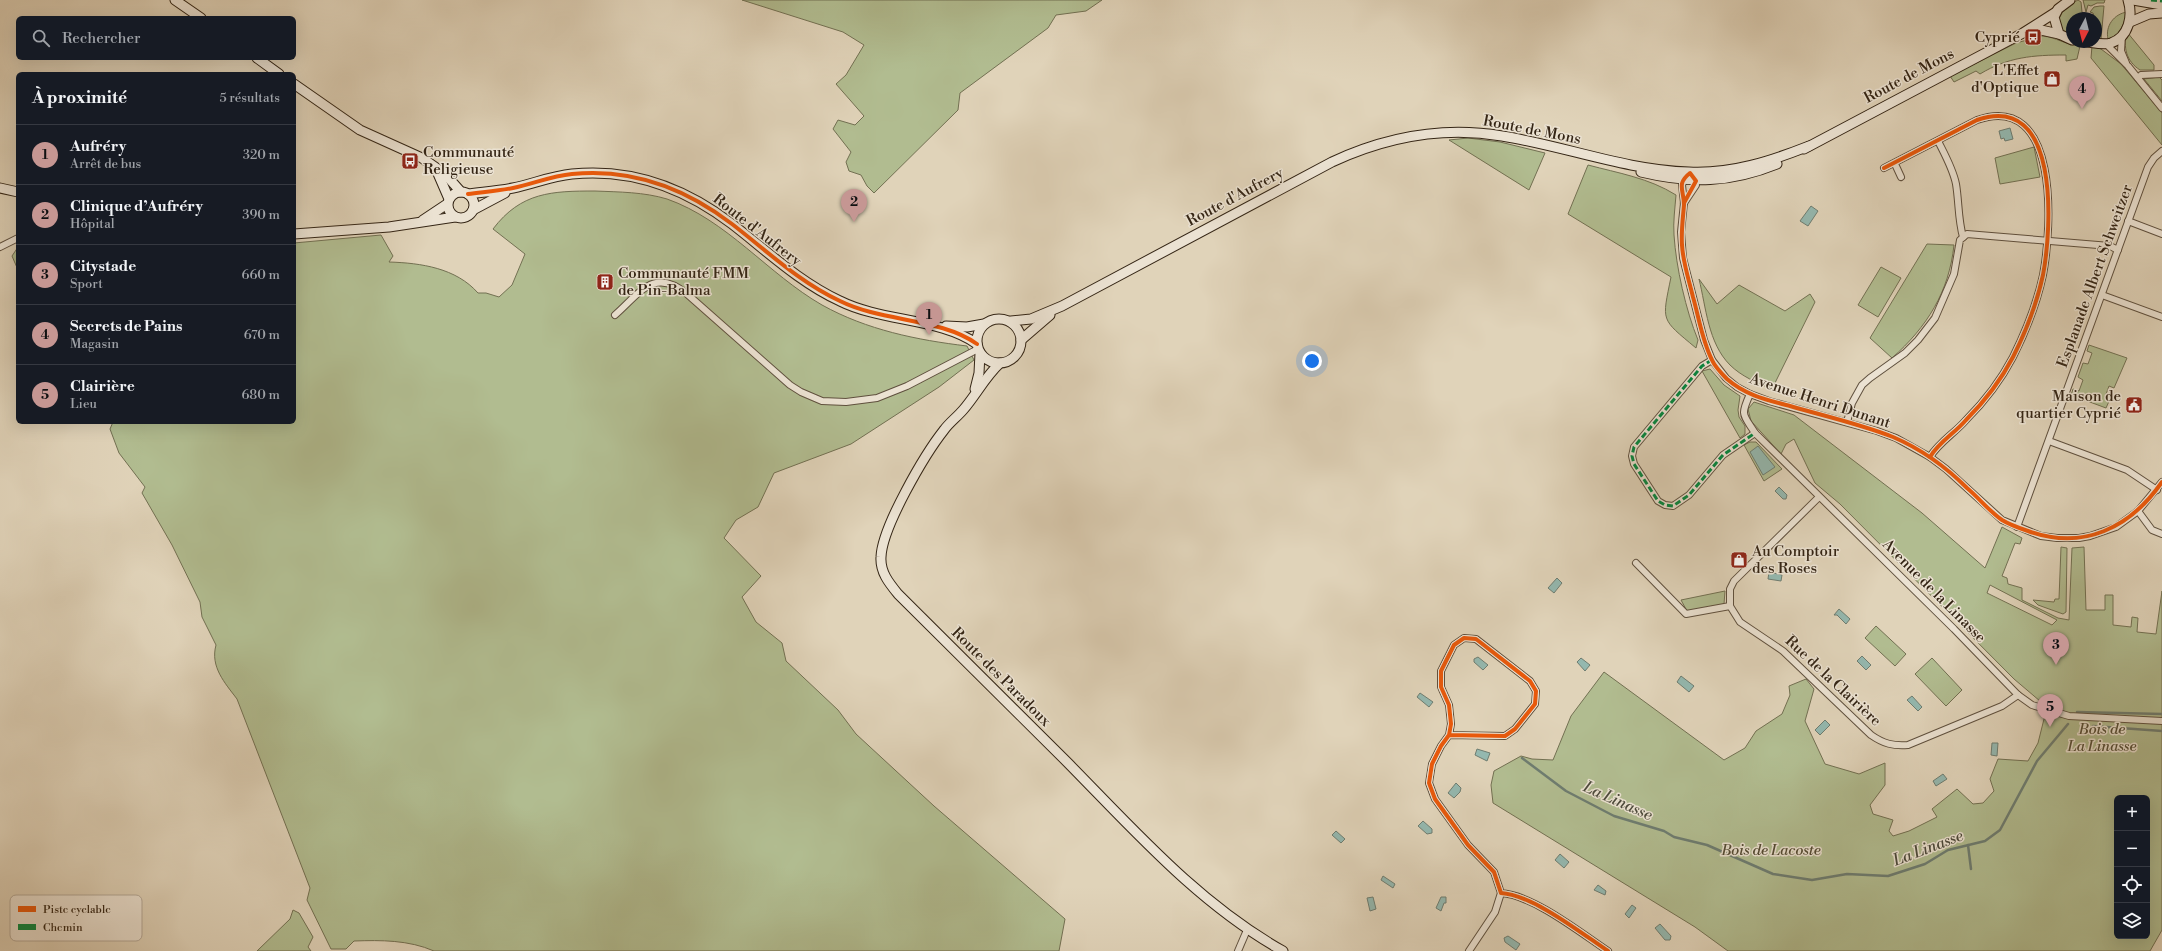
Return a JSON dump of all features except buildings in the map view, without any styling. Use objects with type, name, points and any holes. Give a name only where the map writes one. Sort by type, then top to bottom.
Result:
[{"type":"main road","points":[[175,0],[197,16]]},
{"type":"main road","name":"Route de Mons","points":[[1429,133],[1458,132],[1502,136],[1605,160],[1639,171],[1682,180],[1696,181],[1749,175],[1781,162],[2023,33],[2056,12],[2070,0]]},
{"type":"main road","points":[[2102,44],[2106,44],[2116,40],[2122,35],[2130,22],[2131,10],[2128,0]]},
{"type":"main road","points":[[2133,0],[2162,5]]},
{"type":"main road","points":[[2056,12],[2055,23],[2060,34]]},
{"type":"main road","points":[[2130,22],[2143,15],[2162,14]]},
{"type":"main road","name":"Route de Mons","points":[[2023,33],[2041,30],[2060,34],[2066,37]]},
{"type":"main road","points":[[260,60],[276,72]]},
{"type":"main road","points":[[296,85],[360,130],[418,156],[445,174],[473,200],[473,210],[465,218],[455,217],[413,224],[296,234]]},
{"type":"main road","name":"Route d'Aufrery","points":[[1010,322],[1031,319],[1062,306],[1332,162],[1375,144],[1407,136],[1429,133]]},
{"type":"main road","name":"Route de Mons","points":[[1605,160],[1690,172],[1720,171],[1755,165],[1809,146]]},
{"type":"main road","points":[[436,169],[448,202],[449,212],[455,217]]},
{"type":"main road","name":"Route d'Aufrery","points":[[465,193],[513,188],[550,178],[595,173],[619,174],[664,185],[710,207],[799,277],[820,291],[859,309],[881,316],[931,326],[965,336],[979,349]]},
{"type":"main road","points":[[0,188],[16,192]]},
{"type":"main road","name":"Route d'Aufrery","points":[[473,210],[513,188]]},
{"type":"main road","points":[[413,224],[434,215],[448,202],[454,193],[465,193]]},
{"type":"main road","name":"Route d'Aufrery","points":[[1021,340],[1033,328],[1062,306]]},
{"type":"main road","points":[[969,403],[979,373],[979,349],[977,337],[984,324],[997,318],[1010,322],[1020,333],[1021,340],[1018,353],[1007,361],[1000,363],[993,362],[979,349]]},
{"type":"main road","name":"Route d'Aufrery","points":[[931,326],[967,327],[984,324]]},
{"type":"main road","name":"Route des Paradoux","points":[[1000,363],[983,382],[969,403],[937,439],[902,500],[883,546],[881,566],[884,575],[898,594],[1153,850],[1198,891],[1247,930],[1283,951]]},
{"type":"street","points":[[2122,35],[2121,51],[2128,66]]},
{"type":"street","points":[[2106,44],[2128,66],[2162,108]]},
{"type":"street","points":[[2138,78],[2141,75],[2162,74]]},
{"type":"street","points":[[1884,168],[1895,164],[1988,116],[2011,118],[2028,128],[2038,144],[2045,176],[2048,198],[2045,261],[2038,294],[2027,326],[2013,357],[1981,405],[1930,457]]},
{"type":"street","points":[[1938,141],[1950,165],[1956,183],[1958,222],[1963,237]]},
{"type":"street","name":"Esplanade Albert Schweitzer","points":[[2017,527],[2150,162],[2162,151]]},
{"type":"street","points":[[1895,164],[1901,177]]},
{"type":"street","points":[[1682,180],[1690,172],[1696,181]]},
{"type":"street","name":"Avenue Henri Dunant","points":[[1682,180],[1684,203],[1681,232],[1683,258],[1704,340],[1712,360],[1726,378],[1750,394],[1896,438],[1930,457],[1946,468],[1996,516],[2017,527],[2041,536],[2079,538],[2090,536],[2116,527],[2138,511],[2162,482]]},
{"type":"street","name":"Avenue Henri Dunant","points":[[1684,203],[1696,181]]},
{"type":"street","points":[[2128,221],[2162,234]]},
{"type":"street","points":[[1847,422],[1852,403],[1862,385],[1905,353],[1918,340],[1935,318],[1954,274],[1958,245],[1963,237],[1971,234],[2047,240],[2110,246],[2118,250]]},
{"type":"street","points":[[0,249],[16,239]]},
{"type":"street","points":[[615,315],[649,284],[661,281],[678,286],[790,385],[812,398],[828,402],[846,402],[877,398],[907,386],[979,349]]},
{"type":"street","points":[[2102,295],[2162,317]]},
{"type":"street","points":[[1712,360],[1702,366],[1634,447],[1632,456],[1634,464],[1658,501],[1665,506],[1673,506],[1689,495],[1723,455],[1755,433]]},
{"type":"street","name":"Avenue de la Linasse","points":[[1750,394],[1743,409],[1744,415],[1755,433],[1948,623],[2018,695],[2032,705],[2069,716],[2162,721]]},
{"type":"street","points":[[2049,441],[2127,470],[2156,490]]},
{"type":"street","points":[[1636,563],[1686,614],[1730,606],[1730,589],[1734,581],[1819,497]]},
{"type":"street","points":[[2138,511],[2152,530],[2162,534]]},
{"type":"street","name":"Rue de la Clairière","points":[[1730,606],[1740,622],[1783,651],[1872,735],[1883,743],[1894,746],[1908,745],[2002,706],[2018,695]]},
{"type":"street","points":[[1449,735],[1505,736],[1515,729],[1535,704],[1536,691],[1530,681],[1483,642],[1476,639],[1464,638],[1454,645],[1441,671],[1441,687],[1449,705],[1449,735],[1441,746],[1429,774],[1431,791],[1468,845],[1494,872],[1500,883],[1501,893],[1495,912],[1469,951]]},
{"type":"street","points":[[1501,893],[1512,893],[1539,907],[1608,951]]},
{"type":"street","points":[[1238,951],[1247,930]]},
{"type":"green space","points":[[742,0],[1102,0],[1086,11],[1056,15],[1048,28],[960,93],[958,110],[874,193],[867,186],[861,175],[849,171],[846,162],[851,152],[833,129],[838,120],[855,125],[864,116],[836,84],[846,75],[864,45],[843,32]]},
{"type":"green space","points":[[2078,0],[2081,2],[2082,12],[2066,12],[2066,33],[2063,31],[2059,19],[2065,7]]},
{"type":"green space","points":[[2083,0],[2105,0],[2104,3],[2097,3],[2091,6],[2088,5],[2086,12]]},
{"type":"green space","points":[[2104,6],[2102,28],[2102,12],[2090,12],[2094,7]]},
{"type":"green space","points":[[2127,12],[2123,25],[2116,35],[2108,39],[2107,34],[2109,25],[2118,15]]},
{"type":"green space","points":[[2127,32],[2154,65],[2154,70],[2140,70],[2129,58],[2125,43]]},
{"type":"green space","points":[[2042,36],[2066,43],[2066,48],[2080,48],[2077,59],[2066,61],[2066,55],[2021,58],[1990,68],[1980,74],[1976,71],[1954,82],[1950,76],[2016,43]]},
{"type":"green space","points":[[2092,48],[2098,48],[2121,64],[2162,113],[2162,145],[2091,58]]},
{"type":"green space","points":[[2159,77],[2162,80],[2162,101],[2144,79]]},
{"type":"green space","points":[[1468,138],[1500,142],[1545,153],[1529,190],[1449,140]]},
{"type":"green space","points":[[2034,147],[2040,177],[2000,184],[1995,158]]},
{"type":"green space","points":[[1588,165],[1644,180],[1676,195],[1674,225],[1675,248],[1679,275],[1698,340],[1696,348],[1676,331],[1667,318],[1665,311],[1671,277],[1568,214]]},
{"type":"green space","points":[[622,192],[667,199],[689,208],[709,220],[802,292],[839,314],[893,333],[930,341],[967,346],[974,360],[939,387],[851,444],[774,473],[758,507],[736,520],[724,538],[761,576],[742,597],[756,622],[782,643],[786,661],[838,710],[856,734],[934,806],[1065,919],[1059,951],[434,951],[405,943],[374,941],[354,941],[346,949],[331,949],[307,900],[310,888],[237,699],[217,668],[215,660],[216,645],[202,617],[200,602],[172,545],[142,493],[145,487],[119,453],[110,429],[112,424],[296,424],[296,243],[381,235],[393,256],[389,262],[437,268],[449,272],[459,278],[478,293],[486,293],[499,297],[512,285],[525,254],[493,229],[515,207],[526,201],[551,193]]},
{"type":"green space","points":[[1927,244],[1954,245],[1947,278],[1934,308],[1926,321],[1905,346],[1892,358],[1870,338]]},
{"type":"green space","points":[[16,250],[16,265],[12,256]]},
{"type":"green space","points":[[1881,267],[1901,278],[1878,317],[1858,305]]},
{"type":"green space","points":[[1699,279],[1717,304],[1739,285],[1785,311],[1810,294],[1815,302],[1772,389],[1739,373],[1723,356],[1712,336]]},
{"type":"green space","points":[[2089,345],[2127,358],[2114,388],[2109,386],[2105,397],[2110,399],[2106,408],[2071,395],[2073,389],[2079,391],[2083,380],[2078,377],[2083,363],[2088,364],[2092,353],[2087,351]]},
{"type":"green space","points":[[1710,369],[1724,385],[1740,396],[1738,410],[1739,417],[1745,426],[1745,434],[1740,438],[1702,371]]},
{"type":"green space","points":[[1754,402],[1794,415],[1922,513],[1985,568],[2002,527],[2022,538],[2020,544],[2015,543],[2002,576],[2007,578],[2008,584],[2022,588],[2022,600],[2058,618],[2069,620],[2072,548],[2084,547],[2086,610],[2105,610],[2105,595],[2113,595],[2113,625],[2131,627],[2132,617],[2138,618],[2137,632],[2156,634],[2162,591],[2162,930],[2150,951],[1728,951],[1695,927],[1493,803],[1491,785],[1494,771],[1521,756],[1532,759],[1553,760],[1571,716],[1604,672],[1724,760],[1745,748],[1756,731],[1782,714],[1790,695],[1789,686],[1806,679],[1814,689],[1805,721],[1825,764],[1859,774],[1885,763],[1885,785],[1870,805],[1873,814],[1893,820],[1889,831],[1893,836],[1909,831],[1937,817],[1932,809],[1957,789],[1973,804],[1983,803],[1994,791],[1990,779],[1998,759],[2028,761],[2038,743],[2047,707],[2014,679],[1840,504],[1815,483],[1794,439],[1786,444],[1781,454],[1751,421],[1748,409]],"holes":[[[1990,585],[2057,620],[2052,625],[1987,593]]]},
{"type":"green space","points":[[1750,442],[1756,442],[1782,469],[1764,481],[1744,445]]},
{"type":"green space","points":[[2061,547],[2067,548],[2066,612],[2063,614],[2038,605],[2033,600],[2054,602],[2055,599],[2059,599]]},
{"type":"green space","points":[[1725,591],[1724,604],[1687,611],[1681,600]]},
{"type":"green space","points":[[1876,626],[1906,654],[1895,666],[1865,638]]},
{"type":"green space","points":[[1932,658],[1962,690],[1946,706],[1915,674]]},
{"type":"green space","points":[[293,910],[299,913],[313,937],[308,947],[311,951],[257,951],[290,919]]},
{"type":"water","points":[[2010,128],[2013,139],[2005,141],[2004,138],[2001,139],[1999,131]]},
{"type":"water","points":[[1811,206],[1818,211],[1808,226],[1800,221]]},
{"type":"water","points":[[1758,446],[1775,467],[1763,475],[1750,452]]},
{"type":"water","points":[[1779,487],[1787,495],[1786,499],[1783,499],[1775,491]]},
{"type":"water","points":[[1769,572],[1782,575],[1781,581],[1768,579]]},
{"type":"water","points":[[1557,578],[1562,583],[1554,593],[1548,588]]},
{"type":"water","points":[[1839,609],[1850,619],[1846,624],[1837,615],[1834,615]]},
{"type":"water","points":[[1862,656],[1871,665],[1866,670],[1857,661]]},
{"type":"water","points":[[1478,657],[1488,665],[1483,670],[1474,662],[1474,659]]},
{"type":"water","points":[[1581,658],[1590,665],[1585,671],[1577,662]]},
{"type":"water","points":[[1681,676],[1694,686],[1689,692],[1677,682]]},
{"type":"water","points":[[1420,693],[1433,702],[1429,707],[1417,697]]},
{"type":"water","points":[[1912,696],[1922,707],[1918,711],[1907,700]]},
{"type":"water","points":[[1825,720],[1830,725],[1820,735],[1815,730]]},
{"type":"water","points":[[1992,743],[1998,743],[1997,756],[1991,755]]},
{"type":"water","points":[[1477,749],[1490,753],[1487,761],[1475,755]]},
{"type":"water","points":[[1943,774],[1947,779],[1936,786],[1933,781]]},
{"type":"water","points":[[1456,783],[1461,788],[1460,792],[1454,798],[1448,793]]},
{"type":"water","points":[[1423,821],[1432,829],[1432,833],[1427,834],[1418,826]]},
{"type":"water","points":[[1336,831],[1345,839],[1341,843],[1332,835]]},
{"type":"water","points":[[1560,854],[1569,862],[1564,868],[1555,860]]},
{"type":"water","points":[[1383,876],[1395,884],[1393,888],[1381,880]]},
{"type":"water","points":[[1598,885],[1606,891],[1605,895],[1594,890]]},
{"type":"water","points":[[1373,897],[1376,909],[1370,911],[1367,898]]},
{"type":"water","points":[[1441,897],[1446,897],[1446,903],[1444,903],[1441,911],[1436,908]]},
{"type":"water","points":[[1632,905],[1636,908],[1629,918],[1625,914]]},
{"type":"water","points":[[1660,924],[1671,936],[1670,940],[1665,940],[1655,928]]},
{"type":"water","points":[[1508,936],[1520,944],[1516,950],[1505,942],[1504,938]]},
{"type":"waterway","name":"La Linasse","points":[[2077,712],[2162,714]]},
{"type":"waterway","name":"La Linasse","points":[[1522,758],[1566,791],[1614,816],[1664,831],[1674,837],[1707,845],[1773,874],[1812,880],[1847,874],[1888,876],[1925,864],[1948,850],[1985,841],[2000,830],[2037,761],[2068,724]]},
{"type":"waterway","points":[[2093,726],[2162,731]]},
{"type":"waterway","points":[[1968,845],[1971,869]]},
{"type":"marked path","points":[[2151,0],[2162,1]]},
{"type":"marked path","points":[[1712,360],[1702,366],[1634,447],[1632,456],[1634,464],[1658,501],[1665,505],[1673,506],[1689,495],[1723,455],[1755,433]]},
{"type":"cycle path","points":[[1884,168],[1977,120],[2004,116],[2024,125],[2037,144],[2044,169],[2048,197],[2046,253],[2041,285],[2027,327],[2013,357],[1992,390],[1962,425],[1938,447],[1930,457]]},
{"type":"cycle path","points":[[1684,203],[1696,181],[1690,173],[1682,184],[1684,200],[1682,245],[1686,271],[1703,337],[1712,360],[1717,368],[1734,385],[1765,399],[1842,420],[1893,437],[1923,453],[1942,466],[2002,520],[2021,529],[2048,537],[2068,538],[2086,536],[2104,531],[2120,523],[2135,512],[2162,482]]},
{"type":"cycle path","points":[[468,194],[513,188],[557,176],[572,174],[616,174],[657,183],[696,200],[714,211],[797,275],[811,285],[840,301],[856,308],[874,313],[946,329],[977,344]]},
{"type":"cycle path","points":[[1449,735],[1505,736],[1515,729],[1535,704],[1536,691],[1530,681],[1476,639],[1464,638],[1454,645],[1441,671],[1441,687],[1449,705],[1451,724],[1449,735],[1441,746],[1432,764],[1429,783],[1435,799],[1468,845],[1494,872],[1501,893],[1514,895],[1542,907],[1608,951]]},
{"type":"place","name":"Cyprié","points":[[2033,37]]},
{"type":"place","name":"L'Effet d'Optique","points":[[2052,79]]},
{"type":"place","name":"Secrets de Pains","points":[[2082,109]]},
{"type":"place","name":"Communauté Religieuse","points":[[410,161]]},
{"type":"place","name":"Clinique d’Aufréry","points":[[854,222]]},
{"type":"place","name":"Communauté FMM de Pin-Balma","points":[[605,282]]},
{"type":"place","name":"Aufréry","points":[[929,335]]},
{"type":"place","name":"Maison de quartier Cyprié","points":[[2134,405]]},
{"type":"place","name":"Au Comptoir des Roses","points":[[1739,560]]},
{"type":"place","name":"Citystade","points":[[2056,665]]},
{"type":"place","name":"Clairière","points":[[2050,727]]},
{"type":"park label","name":"Bois de La Linasse","points":[[2102,738]]},
{"type":"park label","name":"Bois de Lacoste","points":[[1771,850]]}]
